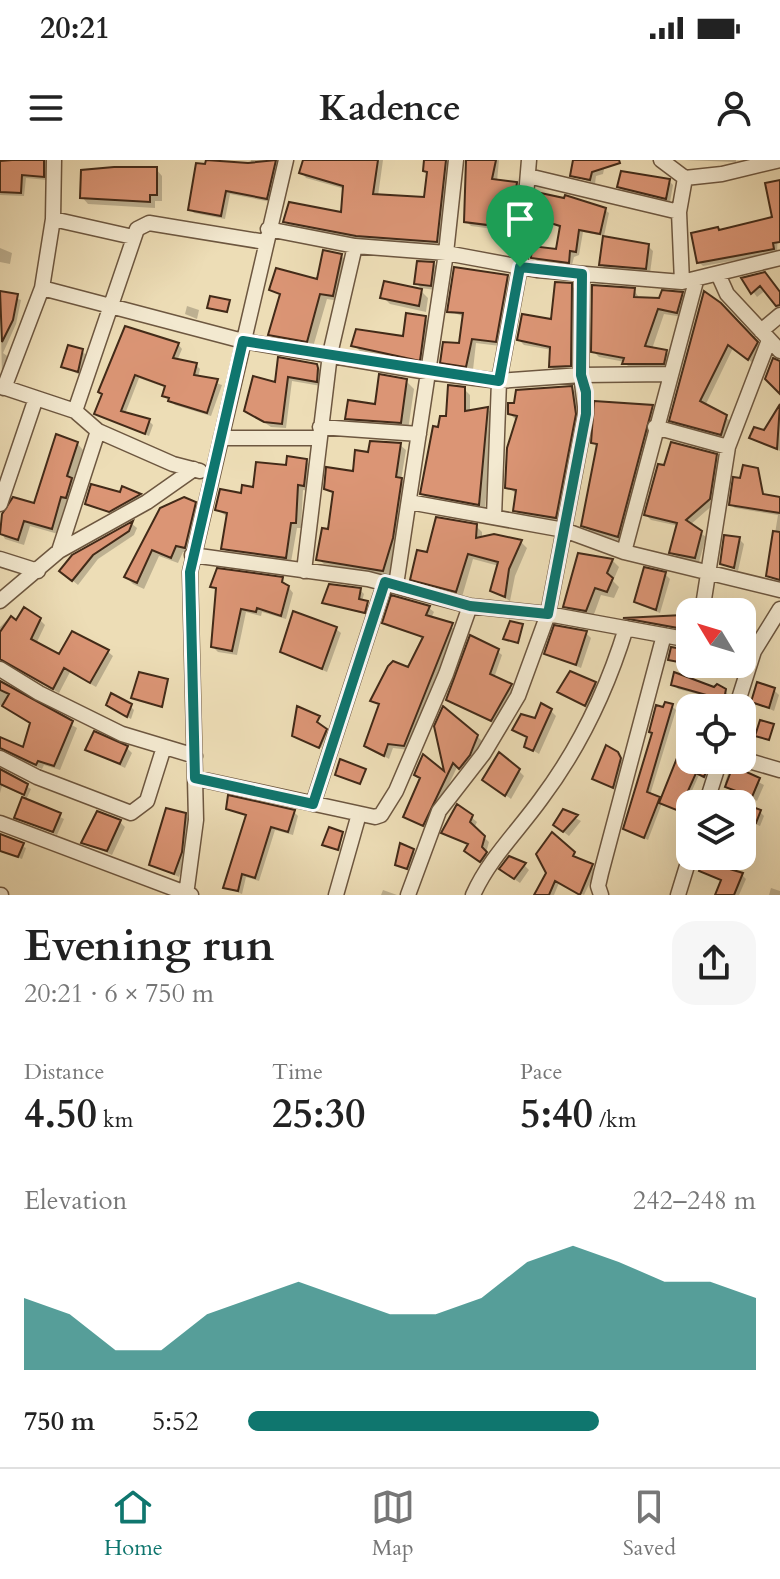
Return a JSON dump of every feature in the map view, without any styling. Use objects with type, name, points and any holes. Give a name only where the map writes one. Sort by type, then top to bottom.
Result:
[{"type":"street","points":[[54,160],[53,219],[42,288],[2,387],[75,411],[98,431],[194,469],[212,473]]},
{"type":"street","points":[[0,823],[188,894],[196,820],[188,601],[192,555],[286,160]]},
{"type":"street","points":[[313,804],[390,584],[409,502],[446,253],[456,160]]},
{"type":"street","points":[[494,517],[499,381],[520,267],[529,160]]},
{"type":"street","points":[[685,178],[780,160]]},
{"type":"street","points":[[668,163],[685,178]]},
{"type":"street","points":[[528,176],[679,212]]},
{"type":"street","points":[[624,552],[689,281],[679,212],[685,178]]},
{"type":"street","points":[[53,219],[133,237]]},
{"type":"street","points":[[75,411],[133,237],[137,229],[149,223],[446,253],[520,267],[582,274],[689,281],[780,258]]},
{"type":"street","points":[[304,571],[330,354],[355,246]]},
{"type":"street","points":[[408,895],[439,811],[484,753],[518,696],[548,614],[586,414],[586,392],[581,375],[582,274]]},
{"type":"street","points":[[718,274],[727,294],[780,351]]},
{"type":"street","points":[[42,288],[243,341],[427,372],[499,381],[581,375],[669,374]]},
{"type":"street","points":[[704,598],[728,447],[765,335],[780,315]]},
{"type":"street","points":[[0,504],[36,398]]},
{"type":"street","points":[[655,427],[728,447]]},
{"type":"street","points":[[59,551],[98,431]]},
{"type":"street","points":[[221,438],[320,433],[419,434]]},
{"type":"street","points":[[0,601],[59,551],[147,502],[194,469]]},
{"type":"street","points":[[409,502],[564,530],[624,552],[780,590]]},
{"type":"street","points":[[192,555],[390,584],[470,606],[548,614],[676,637]]},
{"type":"street","points":[[0,559],[38,571]]},
{"type":"street","points":[[195,778],[375,817],[386,811],[446,674],[470,606]]},
{"type":"street","points":[[756,640],[780,609]]},
{"type":"street","points":[[473,895],[496,856],[571,755],[607,690],[626,628]]},
{"type":"street","points":[[601,895],[598,886],[601,873],[664,635]]},
{"type":"street","points":[[0,669],[39,693],[122,734],[195,756]]},
{"type":"street","points":[[0,758],[37,777],[131,813],[147,801],[164,747]]},
{"type":"street","points":[[756,763],[780,770]]},
{"type":"street","points":[[336,895],[359,814]]},
{"type":"street","points":[[683,894],[687,870]]},
{"type":"building","points":[[44,160],[44,177],[22,175],[21,193],[0,192],[0,161]]},
{"type":"building","points":[[206,160],[248,163],[276,160],[267,199],[226,191],[221,216],[188,210],[196,163],[205,164]]},
{"type":"building","points":[[303,160],[378,160],[373,194],[424,197],[427,172],[423,171],[424,160],[446,160],[437,242],[356,236],[283,222],[289,202],[341,212],[343,186],[299,173]]},
{"type":"building","points":[[466,160],[496,160],[492,179],[517,182],[511,228],[464,222]]},
{"type":"building","points":[[573,160],[619,160],[620,163],[592,172],[590,180],[570,176]]},
{"type":"building","points":[[157,167],[157,195],[150,195],[150,202],[80,198],[81,170]]},
{"type":"building","points":[[621,171],[670,179],[666,199],[617,187]]},
{"type":"building","points":[[780,180],[780,242],[773,243],[774,249],[697,263],[691,233],[718,227],[719,230],[772,217],[765,183]]},
{"type":"building","points":[[536,192],[564,198],[565,195],[606,208],[600,234],[579,230],[576,252],[570,251],[569,263],[531,258],[532,246],[556,249],[560,226],[534,218]]},
{"type":"building","points":[[603,236],[649,244],[646,269],[599,265]]},
{"type":"building","points":[[323,250],[342,254],[333,296],[320,294],[307,342],[268,335],[280,294],[269,290],[276,268],[317,279]]},
{"type":"building","points":[[417,261],[434,262],[431,286],[414,284]]},
{"type":"building","points":[[454,267],[508,275],[496,342],[472,339],[466,367],[440,363],[443,342],[459,343],[463,313],[447,312]]},
{"type":"building","points":[[765,272],[780,292],[780,305],[776,306],[760,286],[751,294],[741,278]]},
{"type":"building","points":[[384,281],[422,289],[419,306],[380,298]]},
{"type":"building","points":[[555,282],[572,283],[571,366],[549,367],[550,347],[517,340],[522,314],[551,319]]},
{"type":"building","points":[[592,285],[635,288],[634,297],[659,298],[662,290],[683,292],[677,313],[658,309],[645,346],[667,350],[664,364],[622,364],[624,358],[591,352]]},
{"type":"building","points":[[0,291],[18,294],[13,320],[2,342]]},
{"type":"building","points":[[704,291],[721,303],[758,342],[748,360],[728,345],[700,401],[727,415],[721,435],[669,421]]},
{"type":"building","points":[[210,296],[230,300],[227,312],[207,308]]},
{"type":"building","points":[[406,313],[426,316],[420,361],[351,346],[356,329],[403,336]]},
{"type":"building","points":[[125,326],[179,343],[173,358],[197,363],[194,375],[218,379],[207,413],[168,401],[169,398],[162,396],[165,386],[135,375],[121,411],[150,419],[145,434],[94,414],[102,394],[98,392]]},
{"type":"building","points":[[68,345],[83,349],[78,372],[61,367]]},
{"type":"building","points":[[278,357],[317,364],[318,368],[317,382],[288,377],[282,424],[264,422],[244,411],[253,376],[275,382]]},
{"type":"building","points":[[773,358],[780,361],[780,394],[765,379]]},
{"type":"building","points":[[379,374],[407,379],[401,423],[345,419],[348,400],[375,404]]},
{"type":"building","points":[[448,385],[465,387],[465,411],[488,407],[479,505],[420,494],[433,426],[438,427],[440,416],[446,416]]},
{"type":"building","points":[[572,386],[576,414],[556,518],[513,511],[516,490],[505,488],[507,448],[517,416],[508,414],[508,403],[514,403],[516,390]]},
{"type":"building","points":[[594,401],[653,405],[618,537],[581,526],[597,444],[591,443]]},
{"type":"building","points":[[780,404],[777,449],[749,438],[754,427],[764,430]]},
{"type":"building","points":[[56,434],[78,442],[67,476],[72,478],[66,498],[61,497],[52,529],[24,521],[18,540],[0,534],[2,514],[13,497],[34,503]]},
{"type":"building","points":[[370,441],[401,443],[396,477],[402,478],[393,538],[383,571],[316,560],[322,528],[328,529],[333,492],[324,489],[326,467],[353,471],[355,450],[368,452]]},
{"type":"building","points":[[671,442],[717,454],[710,499],[686,520],[702,531],[695,558],[669,553],[677,523],[644,515],[658,464],[664,465]]},
{"type":"building","points":[[287,456],[307,459],[304,486],[298,485],[296,523],[291,523],[286,558],[221,549],[227,513],[215,510],[220,489],[241,493],[242,485],[253,487],[256,462],[286,465]]},
{"type":"building","points":[[743,465],[758,468],[763,494],[780,497],[780,513],[729,505],[733,477],[740,478]]},
{"type":"building","points":[[91,484],[120,492],[122,486],[141,494],[109,512],[85,504]]},
{"type":"building","points":[[184,497],[196,502],[185,548],[176,546],[171,558],[152,550],[137,583],[124,577],[160,508]]},
{"type":"building","points":[[436,517],[477,524],[476,538],[494,534],[522,540],[509,569],[505,597],[490,591],[498,562],[468,554],[456,592],[410,580],[417,550],[427,552]]},
{"type":"building","points":[[133,521],[129,531],[93,555],[72,581],[59,571],[72,555]]},
{"type":"building","points":[[773,531],[780,532],[780,580],[766,576]]},
{"type":"building","points":[[724,535],[740,537],[734,568],[720,564]]},
{"type":"building","points":[[578,553],[613,559],[607,573],[613,578],[607,592],[595,588],[586,611],[563,607]]},
{"type":"building","points":[[644,567],[666,572],[656,610],[634,602]]},
{"type":"building","points":[[217,568],[283,577],[282,582],[289,586],[281,616],[257,608],[256,612],[241,609],[232,651],[211,647],[216,588],[210,587]]},
{"type":"building","points":[[329,584],[361,588],[359,599],[368,601],[365,613],[322,603]]},
{"type":"building","points":[[391,595],[430,606],[426,615],[453,623],[404,746],[388,744],[384,756],[364,746],[379,704],[370,701],[388,666],[393,661],[408,667],[423,637],[382,623]]},
{"type":"building","points":[[24,607],[41,618],[31,639],[59,654],[72,631],[109,650],[90,683],[64,668],[53,689],[0,659],[0,632],[11,616],[16,620]]},
{"type":"building","points":[[293,611],[337,627],[322,669],[280,652]]},
{"type":"building","points":[[676,615],[676,628],[623,618]]},
{"type":"building","points":[[510,621],[523,624],[518,643],[503,639]]},
{"type":"building","points":[[554,625],[587,631],[576,665],[544,654]]},
{"type":"building","points":[[470,635],[499,649],[490,674],[512,684],[491,721],[446,700]]},
{"type":"building","points":[[671,647],[676,648],[676,662],[668,660]]},
{"type":"building","points":[[570,671],[596,682],[585,706],[557,692]]},
{"type":"building","points":[[139,672],[168,679],[162,707],[131,698]]},
{"type":"building","points":[[674,672],[676,678],[690,678],[726,689],[725,694],[703,694],[671,685]]},
{"type":"building","points":[[0,681],[73,721],[54,766],[38,761],[36,765],[0,748],[0,737],[23,747],[30,723],[2,706],[9,694],[0,690]]},
{"type":"building","points":[[757,682],[775,688],[769,708],[756,704],[756,694],[753,694]]},
{"type":"building","points":[[111,693],[132,704],[127,717],[106,705]]},
{"type":"building","points":[[665,702],[673,704],[647,792],[660,797],[644,838],[623,829],[652,733],[649,732],[656,705],[663,707]]},
{"type":"building","points":[[541,703],[552,709],[533,751],[524,747],[527,737],[512,730],[521,714],[535,718]]},
{"type":"building","points":[[297,706],[320,716],[317,722],[327,729],[319,748],[292,736]]},
{"type":"building","points":[[443,706],[478,735],[470,755],[459,769],[453,763],[423,826],[403,817],[420,778],[414,775],[423,754],[444,771],[434,726]]},
{"type":"building","points":[[760,720],[774,724],[769,740],[756,736]]},
{"type":"building","points":[[94,731],[128,746],[120,764],[85,750]]},
{"type":"building","points":[[606,745],[618,752],[621,758],[613,788],[592,779]]},
{"type":"building","points":[[499,752],[520,769],[505,796],[482,780]]},
{"type":"building","points":[[340,759],[366,769],[360,784],[335,775]]},
{"type":"building","points":[[676,760],[676,774],[696,774],[688,790],[676,790],[676,810],[659,803]]},
{"type":"building","points":[[0,769],[28,784],[24,795],[0,784]]},
{"type":"building","points":[[730,774],[751,774],[760,778],[755,790],[725,787]]},
{"type":"building","points":[[228,795],[295,810],[288,832],[271,827],[255,878],[242,874],[238,891],[223,888],[246,815],[226,809]]},
{"type":"building","points":[[22,797],[61,813],[53,832],[14,818]]},
{"type":"building","points":[[457,804],[473,815],[470,822],[485,836],[482,847],[487,852],[480,862],[464,851],[468,844],[441,833]]},
{"type":"building","points":[[166,808],[186,813],[182,852],[174,874],[149,865]]},
{"type":"building","points":[[563,809],[578,815],[563,832],[553,825]]},
{"type":"building","points":[[97,811],[121,820],[107,851],[81,843]]},
{"type":"building","points":[[329,827],[343,832],[338,850],[322,845]]},
{"type":"building","points":[[552,832],[575,852],[573,856],[593,864],[580,895],[555,881],[549,895],[534,895],[546,873],[536,854]]},
{"type":"building","points":[[0,834],[24,843],[18,857],[0,851]]},
{"type":"building","points":[[400,843],[414,849],[407,869],[395,865]]},
{"type":"building","points":[[509,856],[526,863],[514,879],[499,869]]},
{"type":"building","points":[[733,870],[743,873],[734,895],[715,895],[721,880],[699,871]]},
{"type":"route","points":[[520,267],[582,274],[581,375],[586,392],[586,414],[548,614],[470,606],[385,582],[313,804],[195,778],[188,601],[190,572],[243,341],[499,381],[520,267]]}]
